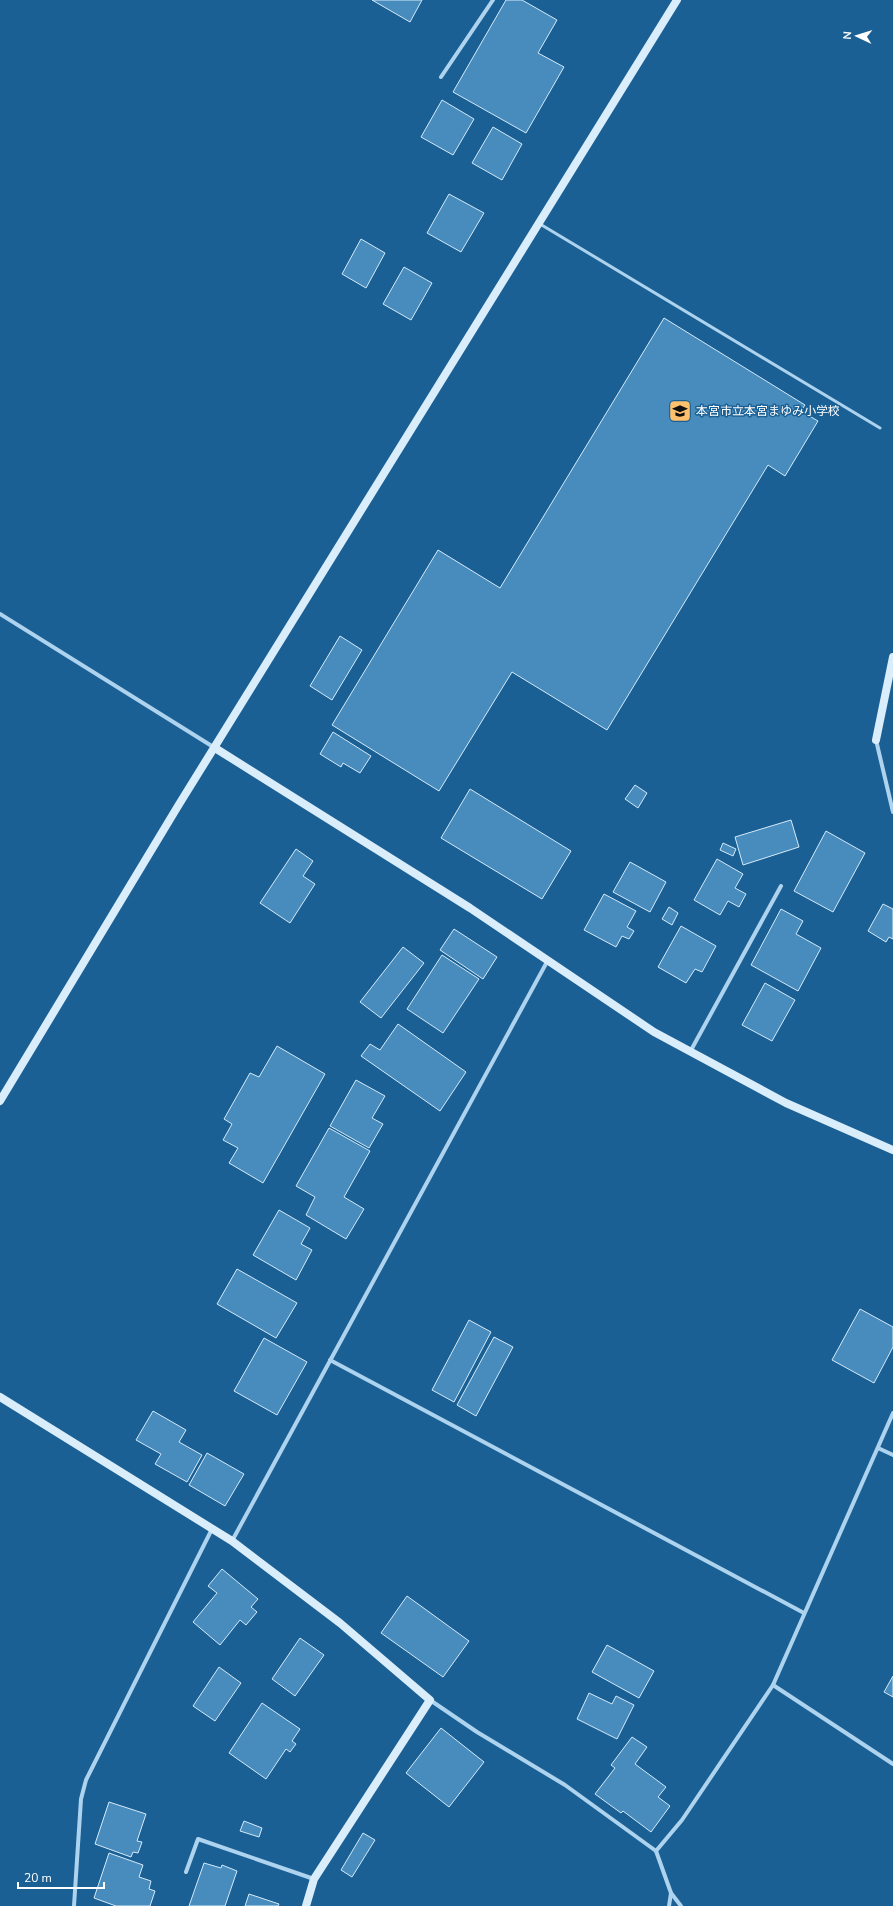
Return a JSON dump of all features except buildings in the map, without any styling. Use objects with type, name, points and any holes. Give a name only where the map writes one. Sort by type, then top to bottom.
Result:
[{"type":"street","points":[[441,77],[493,0]]},
{"type":"street","points":[[0,1101],[178,806],[678,0]]},
{"type":"street","points":[[0,614],[470,908],[654,1032],[786,1103],[893,1150]]},
{"type":"street","points":[[893,657],[876,740],[893,812]]},
{"type":"street","points":[[690,1052],[781,886]]},
{"type":"street","points":[[232,1541],[548,960]]},
{"type":"street","points":[[330,1360],[804,1613]]},
{"type":"street","points":[[0,1397],[232,1541],[340,1623],[430,1700],[477,1732],[565,1785],[656,1851],[671,1893],[681,1906]]},
{"type":"street","points":[[656,1851],[682,1820],[773,1685],[893,1413]]},
{"type":"street","points":[[878,1448],[893,1455]]},
{"type":"street","points":[[74,1906],[81,1799],[86,1780],[212,1529]]},
{"type":"street","points":[[773,1685],[893,1764]]},
{"type":"street","points":[[306,1906],[314,1879],[430,1700]]},
{"type":"street","points":[[186,1872],[198,1839],[314,1879]]},
{"type":"street","points":[[669,1906],[671,1893]]},
{"type":"lane","points":[[539,224],[880,428]]},
{"type":"place","name":"本宮市立本宮まゆみ小学校","points":[[680,411]]}]
